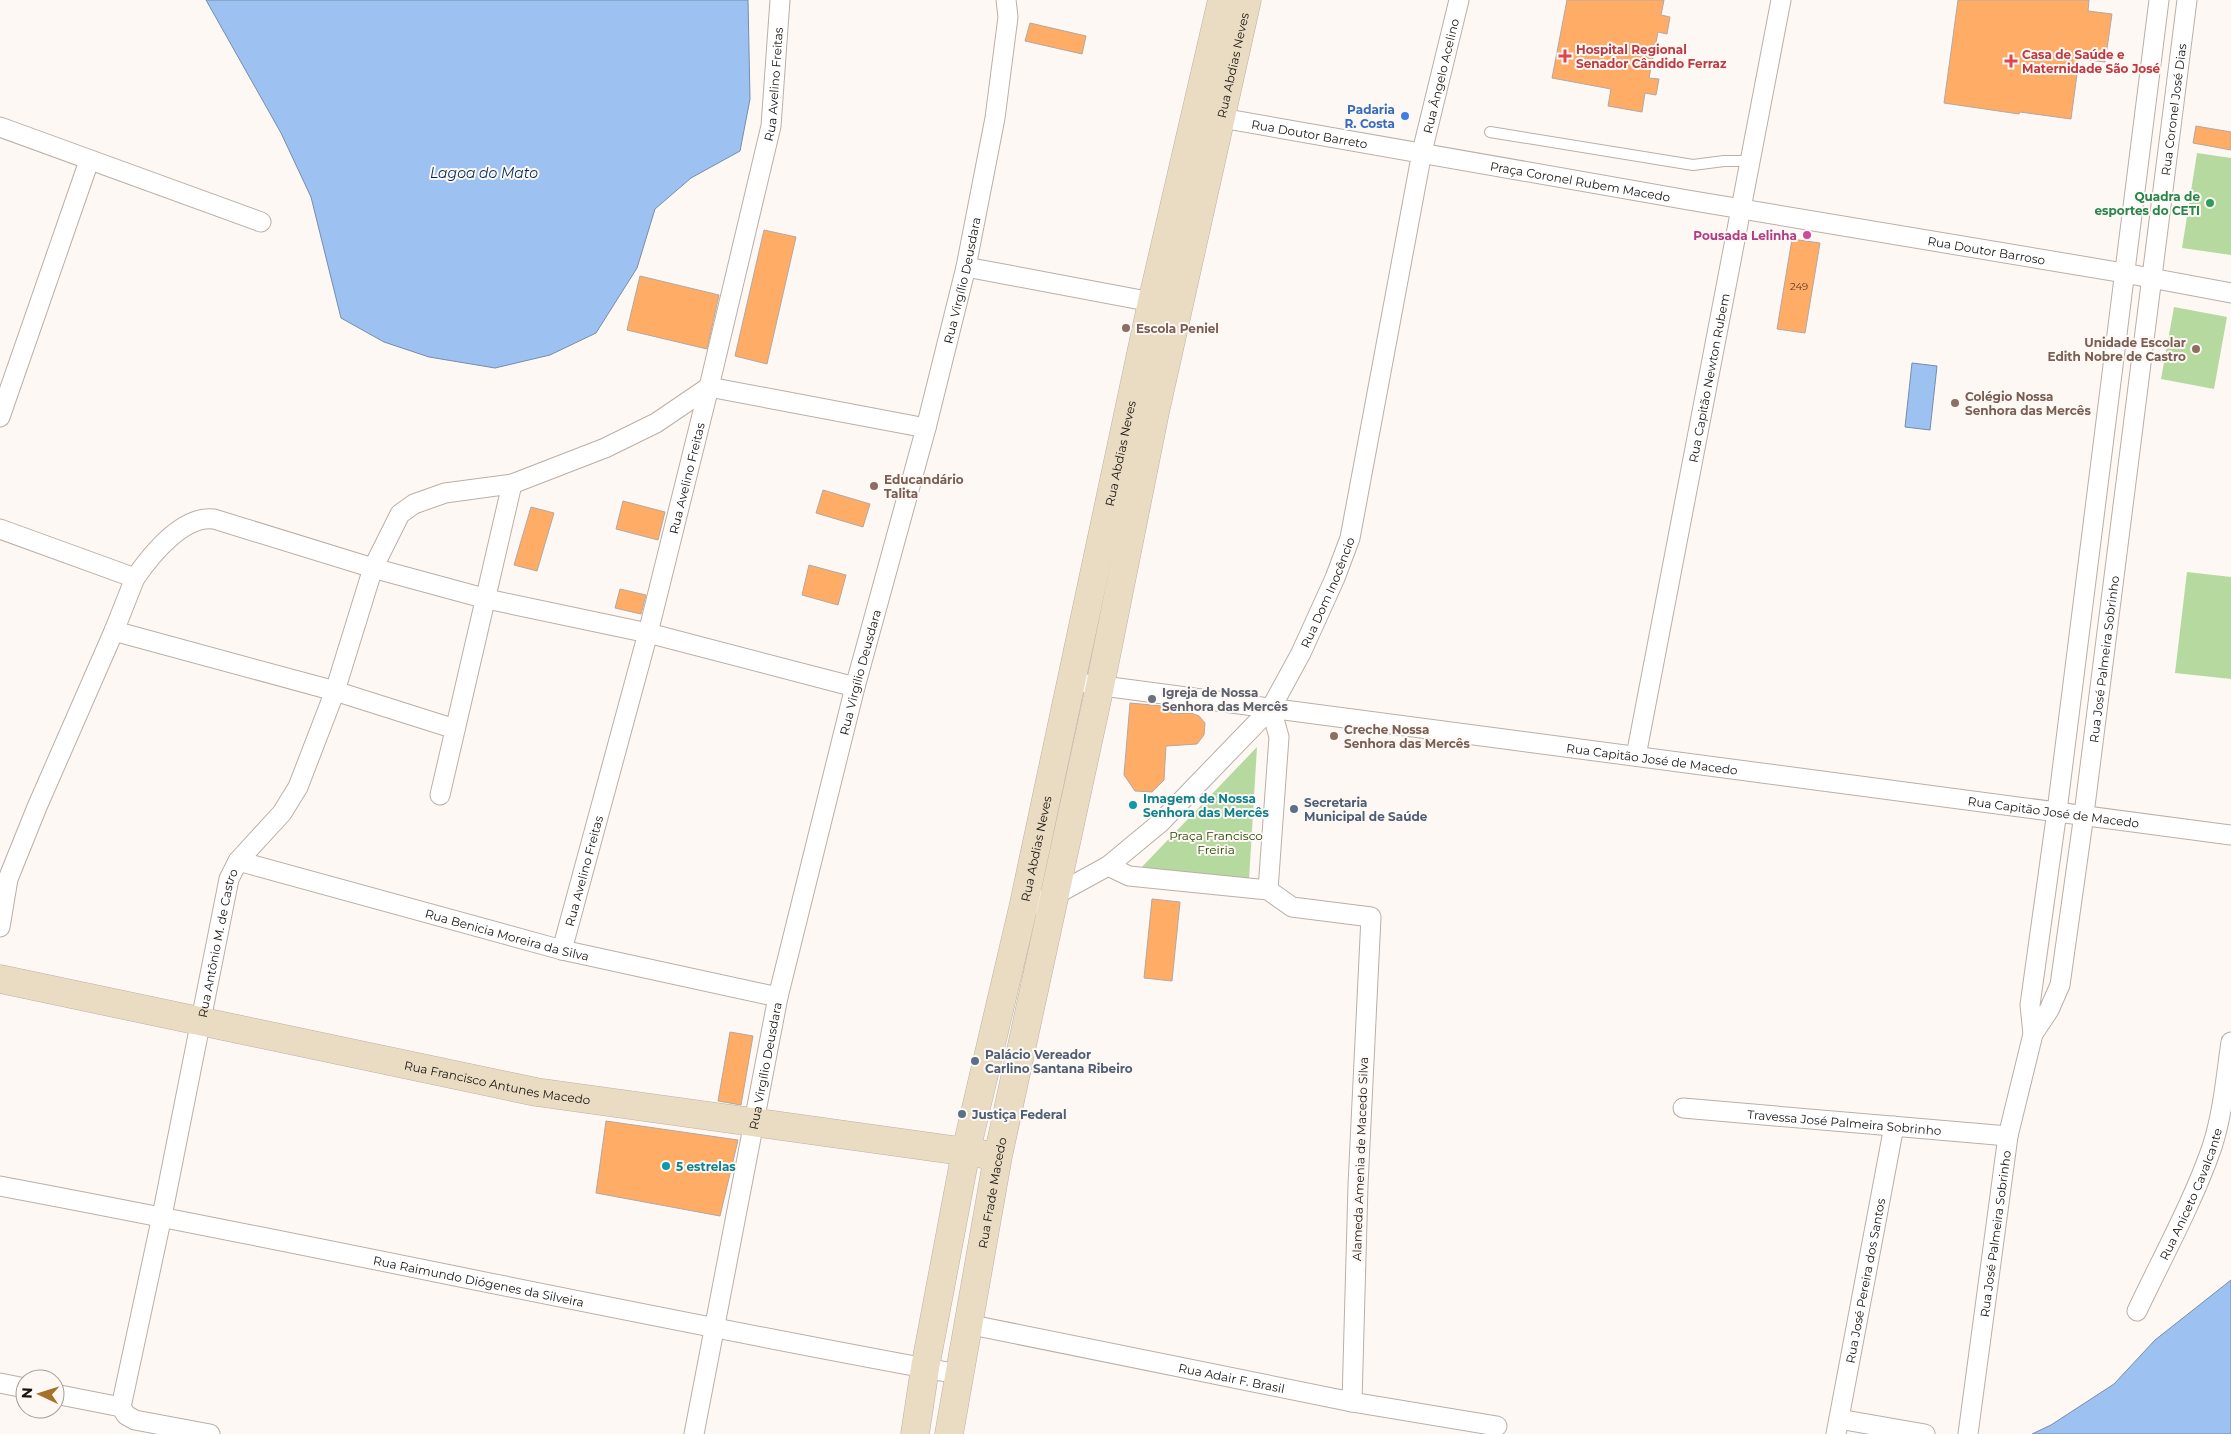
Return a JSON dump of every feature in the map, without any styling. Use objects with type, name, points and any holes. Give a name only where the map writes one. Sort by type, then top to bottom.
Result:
[{"type":"main road","name":"Rua Abdias Neves","points":[[1222,0],[1228,30]]},
{"type":"main road","name":"Rua Abdias Neves","points":[[1023,908],[1072,681],[1143,409],[1228,30],[1247,0]]},
{"type":"main road","name":"Rua Abdias Neves","points":[[1055,895],[1100,686],[1143,409],[1152,302],[1209,116]]},
{"type":"main road","name":"Rua Frade Macedo","points":[[948,1434],[998,1156],[1055,895]]},
{"type":"main road","points":[[915,1434],[925,1368],[966,1151],[1023,908]]},
{"type":"main road","name":"Rua Francisco Antunes Macedo","points":[[0,979],[536,1092],[998,1156]]},
{"type":"street","name":"Rua Avelino Freitas","points":[[562,950],[648,632],[771,126],[780,0]]},
{"type":"street","name":"Rua Virgílio Deusdara","points":[[694,1434],[712,1329],[778,996],[855,687],[926,428],[966,267],[995,118],[1007,9],[1016,0]]},
{"type":"street","name":"Rua Ângelo Acelino","points":[[1422,152],[1459,0]]},
{"type":"street","name":"Rua Capitão Newton Rubem","points":[[1636,756],[1781,0]]},
{"type":"street","points":[[2055,802],[2120,281],[2159,0]]},
{"type":"street","name":"Rua Coronel José Dias","points":[[2152,278],[2187,0]]},
{"type":"street","name":"Rua Doutor Barreto","points":[[1209,116],[1422,152]]},
{"type":"street","points":[[0,127],[89,161],[261,222]]},
{"type":"street","name":"Praça Coronel Rubem Macedo","points":[[1422,152],[1740,209]]},
{"type":"street","name":"Rua Dom Inocêncio","points":[[1023,908],[1055,895],[1108,866],[1160,823],[1271,708],[1301,653],[1335,578],[1350,538],[1422,152]]},
{"type":"street","points":[[0,417],[89,161]]},
{"type":"street","name":"Rua Doutor Barroso","points":[[1740,209],[2120,281],[2152,278],[2231,293]]},
{"type":"street","points":[[966,267],[1152,302]]},
{"type":"street","name":"Rua José Palmeira Sobrinho","points":[[1968,1434],[2008,1136],[2033,1034],[2048,1010],[2060,985],[2084,814],[2152,278]]},
{"type":"street","name":"Rua José Palmeira Sobrinho","points":[[2033,1034],[2030,1005],[2055,802],[2083,602],[2120,281]]},
{"type":"street","points":[[440,795],[512,484],[605,448],[656,424],[709,387],[926,428]]},
{"type":"street","name":"Rua Antônio M. de Castro","points":[[121,1407],[202,1022],[229,879],[238,861],[282,813],[298,787],[335,691],[373,568],[400,514],[414,504],[445,493],[512,484]]},
{"type":"street","points":[[0,927],[8,879],[135,578],[148,560],[192,522],[208,518],[373,568],[486,599],[648,632],[855,687]]},
{"type":"street","points":[[0,529],[135,578]]},
{"type":"street","points":[[2083,602],[2110,606]]},
{"type":"street","points":[[114,630],[335,691],[455,729]]},
{"type":"street","name":"Rua Capitão José de Macedo","points":[[1072,681],[1636,756],[2055,802],[2084,814],[2231,835]]},
{"type":"street","points":[[1108,866],[1129,876],[1268,890],[1279,737],[1271,708]]},
{"type":"street","name":"Rua Benicia Moreira da Silva","points":[[238,861],[562,950],[778,996]]},
{"type":"street","name":"Alameda Amenia de Macedo Silva","points":[[1268,890],[1292,907],[1370,917],[1358,1184],[1352,1402]]},
{"type":"street","name":"Rua Aniceto Cavalcante","points":[[2137,1310],[2202,1174],[2212,1146],[2219,1119],[2231,1042]]},
{"type":"street","name":"Travessa José Palmeira Sobrinho","points":[[1683,1108],[2008,1136]]},
{"type":"street","name":"Rua José Pereira dos Santos","points":[[1838,1427],[1894,1126]]},
{"type":"street","name":"Rua Raimundo Diógenes da Silveira","points":[[0,1186],[162,1216],[712,1329],[958,1374]]},
{"type":"street","name":"Rua Adair F. Brasil","points":[[967,1324],[1352,1402],[1497,1426]]},
{"type":"street","points":[[0,1384],[15,1386]]},
{"type":"street","points":[[65,1396],[121,1407],[126,1416],[148,1428],[210,1434]]},
{"type":"street","points":[[1838,1427],[1925,1434]]},
{"type":"lane","points":[[1490,132],[1693,165],[1724,161],[1749,161]]},
{"type":"green space","name":"Quadra de esportes do CETI","points":[[2197,153],[2231,158],[2231,255],[2182,248]]},
{"type":"green space","name":"Unidade Escolar Edith Nobre de Castro","points":[[2174,307],[2227,317],[2214,389],[2161,379]]},
{"type":"green space","points":[[2187,572],[2231,577],[2231,679],[2175,673]]},
{"type":"green space","name":"Praça Francisco Freiria","points":[[1257,747],[1249,880],[1139,870]]},
{"type":"water","name":"Lagoa do Mato","points":[[206,0],[748,0],[750,99],[740,151],[691,178],[655,209],[637,268],[596,333],[550,355],[495,368],[429,357],[384,342],[341,318],[311,197],[281,133]]},
{"type":"water","points":[[1912,363],[1937,366],[1930,430],[1905,427]]},
{"type":"water","points":[[2231,1280],[2231,1434],[2032,1434],[2051,1425],[2114,1384],[2155,1340]]},
{"type":"building","points":[[1567,0],[1664,0],[1661,15],[1670,17],[1667,34],[1658,32],[1649,78],[1659,79],[1656,95],[1645,93],[1642,112],[1608,106],[1611,89],[1552,78]]},
{"type":"building","name":"Casa de Saúde e Maternidade São José","points":[[1958,0],[2089,0],[2088,11],[2112,14],[2105,62],[2079,59],[2071,119],[2020,112],[2019,114],[1944,103]]},
{"type":"building","points":[[1030,23],[1086,36],[1082,54],[1025,41]]},
{"type":"building","points":[[2196,126],[2231,132],[2231,150],[2193,143]]},
{"type":"building","points":[[764,230],[796,237],[767,364],[735,356]]},
{"type":"building","points":[[1792,239],[1820,243],[1805,333],[1777,329]]},
{"type":"building","points":[[640,276],[719,295],[707,349],[627,330]]},
{"type":"building","points":[[823,490],[870,504],[863,527],[816,513]]},
{"type":"building","points":[[623,501],[665,512],[658,540],[616,529]]},
{"type":"building","points":[[531,507],[554,513],[537,571],[514,565]]},
{"type":"building","points":[[809,565],[846,575],[838,605],[802,595]]},
{"type":"building","points":[[620,589],[646,595],[641,614],[615,608]]},
{"type":"building","points":[[1130,703],[1173,707],[1172,714],[1191,713],[1199,716],[1205,723],[1204,735],[1197,744],[1166,746],[1164,780],[1152,792],[1135,791],[1124,775]]},
{"type":"building","points":[[1152,899],[1180,902],[1172,981],[1144,978]]},
{"type":"building","points":[[730,1032],[753,1036],[741,1105],[718,1101]]},
{"type":"building","name":"5 estrelas","points":[[606,1121],[738,1140],[720,1216],[596,1193]]},
{"type":"place","name":"Hospital Regional Senador Cândido Ferraz","points":[[1565,56]]},
{"type":"place","name":"Casa de Saúde e Maternidade São José","points":[[2011,61]]},
{"type":"place","name":"Padaria R. Costa","points":[[1405,116]]},
{"type":"place","name":"Quadra de esportes do CETI","points":[[2210,203]]},
{"type":"place","name":"Pousada Lelinha","points":[[1807,235]]},
{"type":"place","name":"Escola Peniel","points":[[1126,328]]},
{"type":"place","name":"Unidade Escolar Edith Nobre de Castro","points":[[2196,349]]},
{"type":"place","name":"Colégio Nossa Senhora das Mercês","points":[[1955,403]]},
{"type":"place","name":"Educandário Talita","points":[[874,486]]},
{"type":"place","name":"Igreja de Nossa Senhora das Mercês","points":[[1152,699]]},
{"type":"place","name":"Creche Nossa Senhora das Mercês","points":[[1334,736]]},
{"type":"place","name":"Imagem de Nossa Senhora das Mercês","points":[[1133,805]]},
{"type":"place","name":"Secretaria Municipal de Saúde","points":[[1294,809]]},
{"type":"place","name":"Palácio Vereador Carlino Santana Ribeiro","points":[[975,1061]]},
{"type":"place","name":"Justiça Federal","points":[[962,1114]]},
{"type":"place","name":"5 estrelas","points":[[666,1166]]}]
